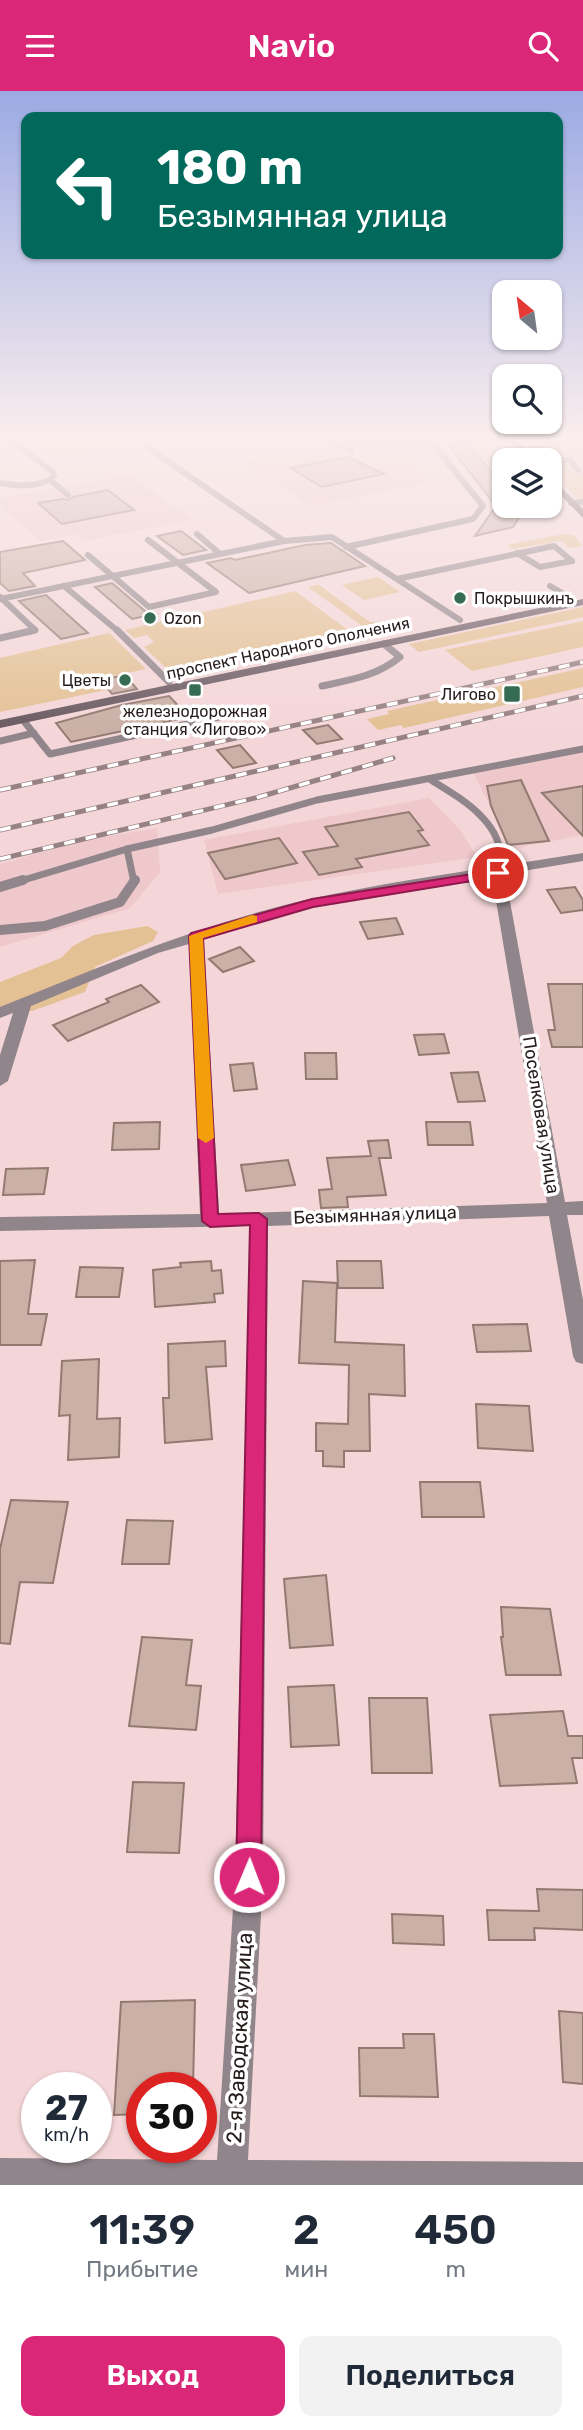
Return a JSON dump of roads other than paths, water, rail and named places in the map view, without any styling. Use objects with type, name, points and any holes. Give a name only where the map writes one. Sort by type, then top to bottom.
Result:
[{"type":"main road","name":"проспект Народного Ополчения","points":[[0,717],[583,594]]},
{"type":"main road","name":"проспект Народного Ополчения","points":[[0,724],[583,602]]},
{"type":"street","points":[[0,1013],[108,967],[196,936],[312,903],[583,857]]},
{"type":"street","name":"Поселковая улица","points":[[498,873],[583,1356]]},
{"type":"street","points":[[196,936],[210,1221]]},
{"type":"street","points":[[0,1081],[24,1004]]},
{"type":"street","name":"Безымянная улица","points":[[0,1224],[210,1221],[583,1208]]},
{"type":"street","name":"2-я Заводская улица","points":[[231,2180],[249,1877],[259,1219]]},
{"type":"street","points":[[0,2174],[231,2180],[583,2178]]},
{"type":"lane","points":[[200,537],[219,553]]},
{"type":"lane","points":[[278,537],[284,541]]},
{"type":"lane","points":[[1,598],[219,553],[320,537]]},
{"type":"lane","points":[[327,537],[460,620]]},
{"type":"lane","points":[[346,547],[391,537]]},
{"type":"lane","points":[[88,555],[149,607],[216,592],[148,540]]},
{"type":"lane","points":[[397,579],[517,553],[554,546],[572,561],[540,567],[517,553],[502,549]]},
{"type":"lane","points":[[64,586],[117,630],[169,682]]},
{"type":"lane","points":[[550,586],[569,597]]},
{"type":"lane","points":[[0,638],[35,630],[1,598]]},
{"type":"lane","points":[[322,686],[364,677],[390,667],[400,657],[384,644]]},
{"type":"lane","points":[[23,720],[50,754],[237,713]]},
{"type":"lane","points":[[0,741],[34,733]]},
{"type":"lane","points":[[0,887],[127,849],[212,830],[317,800],[431,780],[494,764],[583,748]]},
{"type":"lane","points":[[431,780],[467,804],[488,824],[502,850],[498,873]]},
{"type":"lane","points":[[0,930],[45,926],[120,902],[135,880],[127,849]]},
{"type":"railway","points":[[0,790],[583,662]]},
{"type":"railway","points":[[0,830],[583,696]]},
{"type":"railway","points":[[0,859],[259,797],[393,758]]},
{"type":"place","name":"Покрышкинъ","points":[[460,598]]},
{"type":"place","name":"Ozon","points":[[150,618]]},
{"type":"place","name":"Цветы","points":[[125,680]]},
{"type":"place","name":"железнодорожная станция «Лигово»","points":[[195,690]]},
{"type":"place","name":"Лигово","points":[[512,694]]}]
